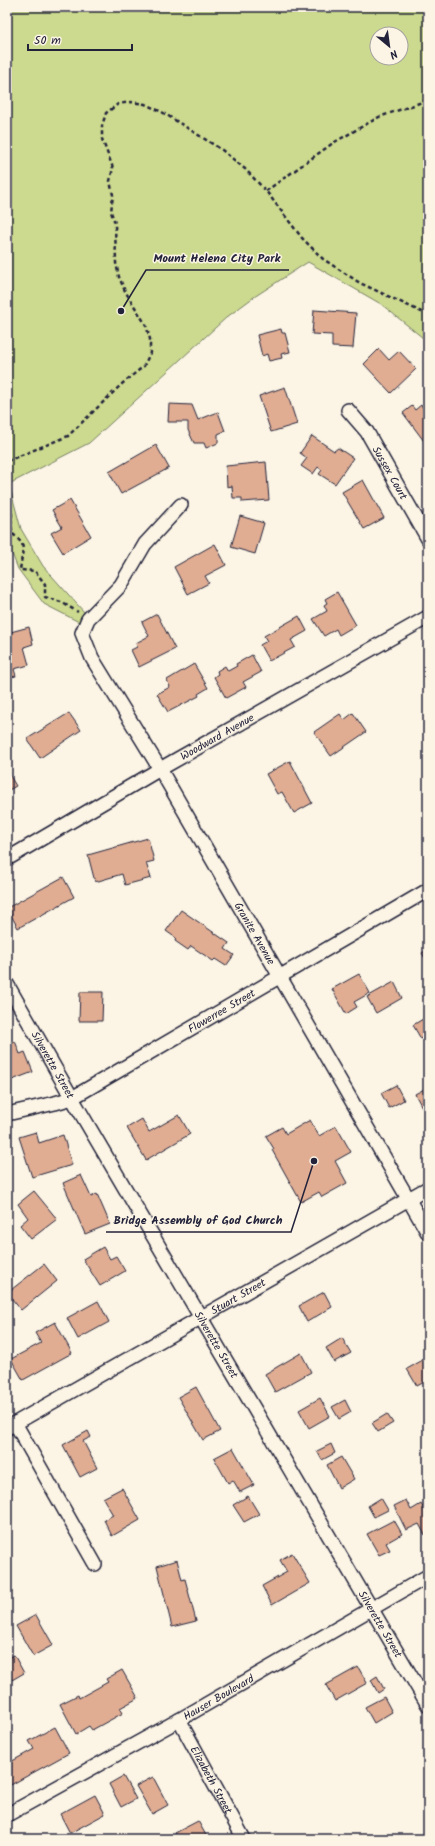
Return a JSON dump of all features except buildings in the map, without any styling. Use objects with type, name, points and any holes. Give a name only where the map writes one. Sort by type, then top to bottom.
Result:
[{"type":"street","name":"Sussex Court","points":[[348,410],[367,432],[428,539]]},
{"type":"street","points":[[88,619],[121,586],[145,544],[181,505]]},
{"type":"street","name":"Woodward Avenue","points":[[7,860],[160,769],[428,617]]},
{"type":"street","name":"Granite Avenue","points":[[88,619],[82,634],[92,658],[160,769],[279,978],[428,1233]]},
{"type":"street","name":"Flowerree Street","points":[[7,1114],[72,1098],[428,890]]},
{"type":"street","name":"Silverette Street","points":[[7,984],[282,1458],[428,1705]]},
{"type":"street","name":"Stuart Street","points":[[11,1425],[428,1188]]},
{"type":"street","points":[[11,1425],[95,1564]]},
{"type":"street","name":"Hauser Boulevard","points":[[7,1816],[179,1720],[428,1576]]},
{"type":"street","name":"Elizabeth Street","points":[[179,1720],[244,1839]]},
{"type":"path","points":[[266,191],[333,142],[379,117],[428,100]]},
{"type":"path","points":[[7,461],[68,436],[123,383],[144,366],[150,353],[150,339],[146,326],[125,291],[119,277],[116,264],[115,223],[111,212],[113,195],[110,181],[113,168],[102,140],[102,126],[106,112],[118,104],[131,102],[145,104],[222,150],[245,169],[266,191],[302,238],[329,263],[360,283],[428,315]]},
{"type":"path","points":[[7,511],[12,511],[11,526],[13,534],[22,543],[23,549],[20,570],[35,571],[45,584],[45,597],[61,602],[88,619]]},
{"type":"green space","points":[[7,7],[428,7],[428,342],[381,304],[308,262],[254,297],[227,317],[89,443],[9,484],[21,529],[43,566],[84,612],[79,622],[44,604],[18,569],[7,541]]},
{"type":"place","name":"Mount Helena City Park","points":[[121,311]]},
{"type":"place","name":"Bridge Assembly of God Church","points":[[314,1161]]}]
